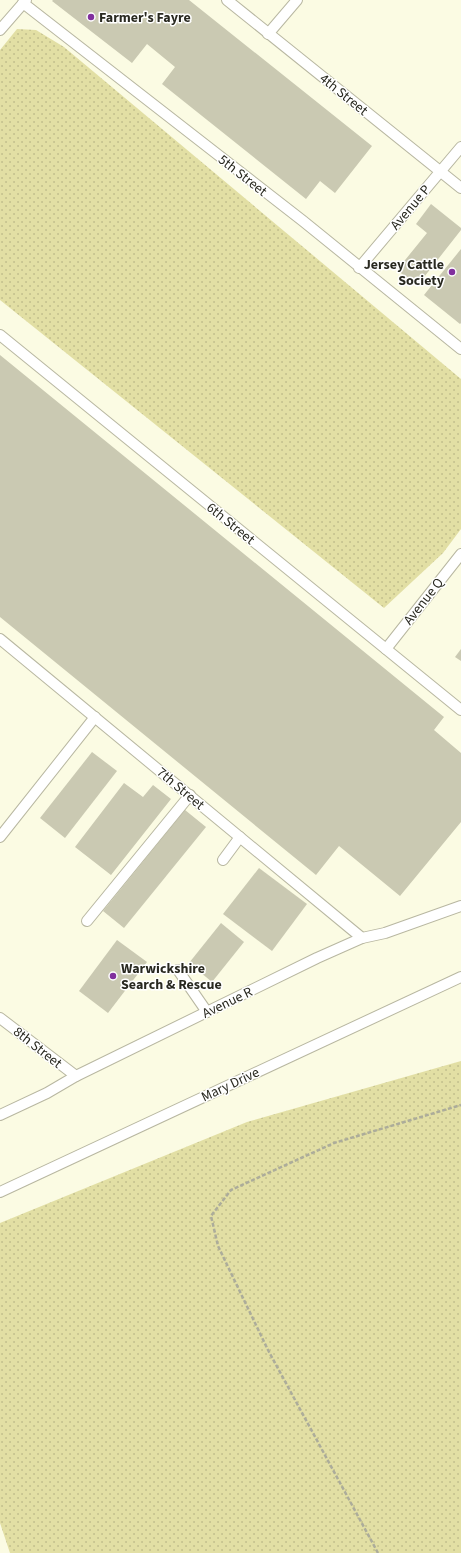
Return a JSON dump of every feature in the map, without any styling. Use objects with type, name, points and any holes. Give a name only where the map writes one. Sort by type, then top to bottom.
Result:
[{"type":"lane","name":"4th Street","points":[[227,0],[461,188]]},
{"type":"lane","points":[[268,34],[296,0]]},
{"type":"lane","points":[[0,30],[24,2]]},
{"type":"lane","name":"5th Street","points":[[24,2],[303,221],[359,268],[461,349]]},
{"type":"lane","name":"Avenue P","points":[[359,268],[461,147]]},
{"type":"lane","name":"6th Street","points":[[0,335],[461,710]]},
{"type":"lane","name":"Avenue Q","points":[[386,649],[461,554]]},
{"type":"lane","name":"7th Street","points":[[0,640],[362,938]]},
{"type":"lane","points":[[0,838],[95,717]]},
{"type":"lane","points":[[87,921],[190,795]]},
{"type":"lane","points":[[222,860],[240,837]]},
{"type":"lane","name":"Avenue R","points":[[0,1116],[47,1093],[76,1076],[317,958],[362,938],[385,933],[461,906]]},
{"type":"lane","points":[[178,970],[207,1012]]},
{"type":"lane","name":"Mary Drive","points":[[0,1192],[461,977]]},
{"type":"lane","name":"8th Street","points":[[0,1018],[76,1076]]},
{"type":"path","points":[[378,1553],[268,1350],[218,1246],[211,1216],[231,1190],[334,1143],[461,1105]]},
{"type":"shaded area","points":[[17,29],[36,30],[64,47],[461,379],[461,529],[443,553],[384,608],[0,300],[0,50]]},
{"type":"shaded area","points":[[461,1061],[461,1553],[10,1553],[0,1523],[0,1223],[247,1122]]},
{"type":"building","points":[[189,0],[372,146],[335,193],[320,181],[306,199],[162,84],[175,67],[147,44],[132,63],[52,1]]},
{"type":"building","points":[[431,204],[461,228],[461,230],[417,286],[397,270],[427,233],[416,224]]},
{"type":"building","name":"Jersey Cattle Society","points":[[461,249],[461,323],[460,324],[424,295]]},
{"type":"building","points":[[0,355],[444,717],[434,730],[461,753],[461,822],[400,896],[339,846],[316,875],[0,617]]},
{"type":"building","points":[[461,649],[461,661],[455,657]]},
{"type":"building","points":[[92,752],[117,771],[65,838],[40,818]]},
{"type":"building","points":[[124,783],[143,797],[153,785],[171,799],[111,875],[75,847]]},
{"type":"building","points":[[185,810],[206,827],[124,928],[103,911]]},
{"type":"building","points":[[259,868],[307,904],[272,951],[223,914]]},
{"type":"building","points":[[221,923],[244,942],[212,982],[189,963]]},
{"type":"building","name":"Warwickshire Search & Rescue","points":[[117,940],[147,962],[108,1013],[79,991]]},
{"type":"place","name":"Farmer's Fayre","points":[[91,17]]},
{"type":"place","name":"Jersey Cattle Society","points":[[452,272]]},
{"type":"place","name":"Warwickshire Search & Rescue","points":[[113,976]]}]
